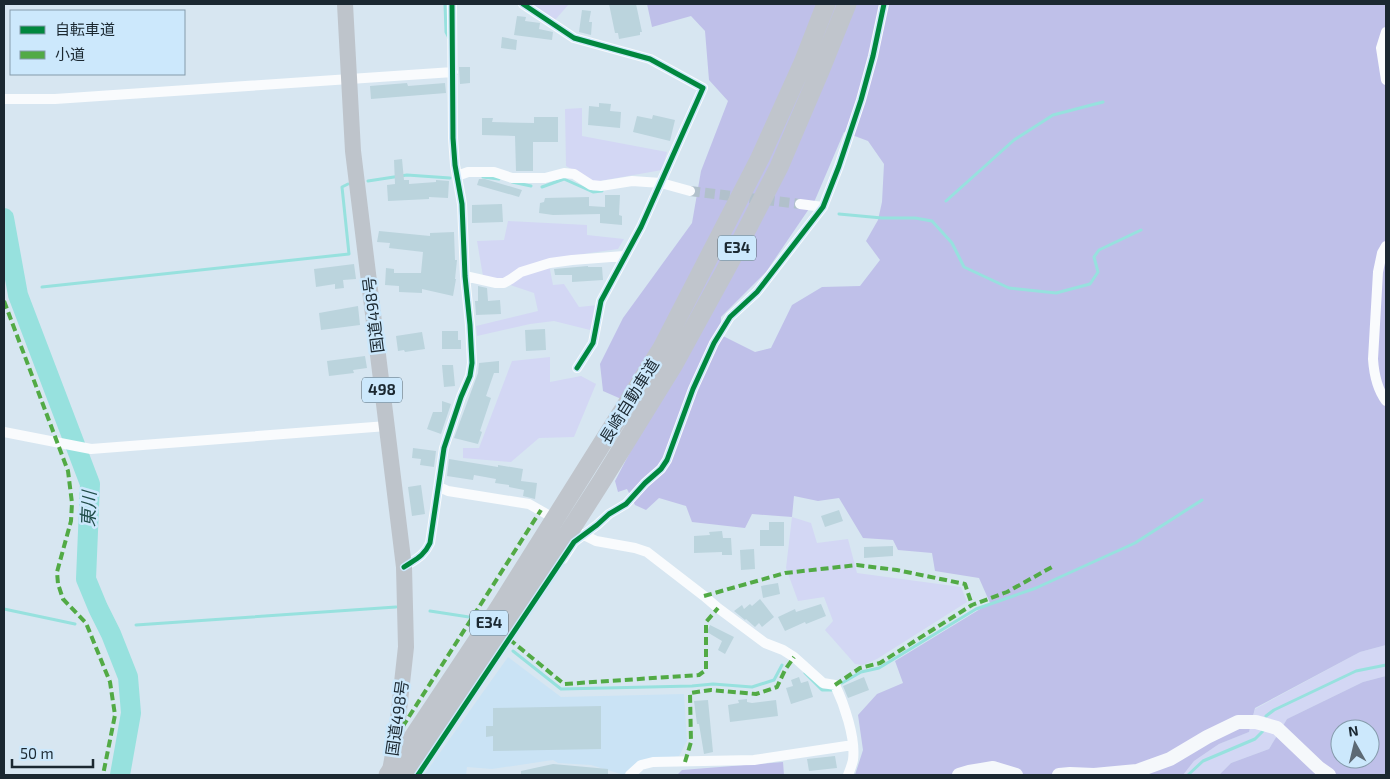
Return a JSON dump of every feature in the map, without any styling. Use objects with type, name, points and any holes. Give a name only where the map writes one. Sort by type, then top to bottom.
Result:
[{"type":"highway","name":"国道498号","points":[[345,4],[353,152],[404,567],[406,647],[396,737],[388,775]]},
{"type":"highway","name":"長崎自動車道","points":[[388,775],[499,608],[662,348],[714,251],[760,158],[803,63],[826,4]]},
{"type":"highway","name":"長崎自動車道","points":[[409,775],[516,615],[674,364],[779,167],[847,4]]},
{"type":"main road","points":[[1059,775],[1094,775],[1137,771],[1170,759],[1238,722],[1256,722],[1277,728],[1319,768],[1329,775]]},
{"type":"main road","points":[[959,775],[993,768],[1016,775]]},
{"type":"street","points":[[404,567],[422,556],[430,543],[444,448],[470,376],[472,363],[465,276],[462,204],[453,138],[452,4]]},
{"type":"street","points":[[523,4],[574,38],[650,59],[703,88],[641,227],[601,301],[593,343],[577,368]]},
{"type":"street","points":[[418,775],[574,542],[609,514],[626,504],[661,469],[667,460],[714,343],[730,317],[757,292],[823,207],[861,100],[884,4]]},
{"type":"street","points":[[1386,32],[1381,48],[1386,80]]},
{"type":"street","points":[[4,99],[55,99],[453,72]]},
{"type":"street","points":[[457,176],[468,172],[494,172],[512,178],[545,178],[564,173],[574,174],[591,185],[601,186],[632,181],[661,183],[690,191]]},
{"type":"street","points":[[800,204],[823,207]]},
{"type":"street","points":[[1386,246],[1378,272],[1373,359],[1377,384],[1386,401]]},
{"type":"street","points":[[465,276],[496,283],[504,282],[511,280],[521,272],[550,263],[624,256]]},
{"type":"street","points":[[4,432],[91,449],[387,426]]},
{"type":"street","points":[[439,487],[448,491],[529,504],[596,541],[648,552],[765,643],[783,650],[794,657],[823,683],[835,685],[843,703],[853,744],[853,760],[848,775]]},
{"type":"street","points":[[630,775],[641,765],[652,762],[754,760],[853,744]]},
{"type":"shaded area","points":[[532,4],[569,4],[555,20]]},
{"type":"shaded area","points":[[647,4],[1386,4],[1386,645],[1360,652],[1255,708],[1249,732],[1219,744],[1194,761],[1183,775],[855,775],[863,750],[858,715],[877,694],[903,683],[895,661],[990,603],[979,578],[935,571],[932,553],[898,550],[893,540],[863,538],[839,498],[818,501],[794,496],[792,517],[752,514],[745,528],[692,522],[686,506],[659,498],[646,510],[635,505],[627,489],[618,492],[615,481],[651,412],[603,391],[600,364],[623,318],[692,223],[701,171],[728,101],[709,80],[705,31],[691,16],[652,27]],"holes":[[[844,132],[868,141],[884,164],[882,202],[878,220],[866,241],[880,260],[860,286],[822,287],[792,305],[771,348],[755,352],[721,335],[721,317],[766,272],[815,200]]]},
{"type":"shaded area","points":[[582,108],[582,136],[667,152],[662,170],[594,182],[566,166],[565,109]]},
{"type":"shaded area","points":[[508,221],[587,225],[587,235],[624,239],[618,249],[548,259],[553,285],[564,284],[579,307],[598,305],[590,330],[554,321],[530,324],[477,336],[476,326],[538,311],[534,293],[483,276],[477,241],[504,240]]},
{"type":"shaded area","points":[[550,357],[550,382],[581,376],[596,384],[574,437],[539,438],[511,462],[463,458],[463,448],[479,448],[512,361]]},
{"type":"shaded area","points":[[792,517],[811,523],[817,543],[848,539],[857,573],[961,587],[967,602],[877,659],[863,665],[855,664],[825,630],[833,621],[824,597],[798,601],[786,568]]},
{"type":"shaded area","points":[[1386,645],[1386,676],[1363,682],[1287,719],[1269,749],[1231,763],[1219,775],[1183,775],[1194,761],[1219,744],[1249,732],[1255,709],[1360,652]]},
{"type":"shaded area","points":[[508,657],[561,697],[684,694],[687,741],[679,756],[642,760],[624,775],[591,765],[558,763],[553,760],[492,769],[467,767],[466,775],[424,775]]},
{"type":"shaded area","points":[[1386,676],[1386,775],[1219,775],[1231,763],[1269,749],[1287,719],[1363,682]]},
{"type":"shaded area","points":[[783,762],[784,775],[677,775],[682,770]]},
{"type":"building","points":[[609,4],[636,4],[642,32],[640,32],[640,35],[619,39],[618,33],[615,33]]},
{"type":"building","points":[[582,10],[591,11],[589,22],[592,22],[591,35],[579,32]]},
{"type":"building","points":[[517,16],[526,17],[525,21],[540,23],[539,29],[553,32],[552,40],[514,35]]},
{"type":"building","points":[[502,37],[517,40],[516,50],[501,48]]},
{"type":"building","points":[[459,67],[470,67],[470,83],[460,84]]},
{"type":"building","points":[[407,83],[408,86],[445,83],[446,93],[371,99],[370,86]]},
{"type":"building","points":[[599,103],[611,104],[610,111],[621,112],[620,128],[588,125],[589,106],[599,107]]},
{"type":"building","points":[[653,115],[675,120],[670,141],[633,132],[637,116],[652,119]]},
{"type":"building","points":[[534,117],[558,117],[558,142],[533,142],[533,171],[516,171],[515,136],[482,135],[482,118],[493,118],[492,122],[534,123]]},
{"type":"building","points":[[402,159],[404,180],[409,180],[409,184],[436,182],[436,180],[449,181],[448,198],[429,197],[429,199],[388,201],[387,185],[395,184],[394,160]]},
{"type":"building","points":[[479,179],[522,190],[519,197],[477,185]]},
{"type":"building","points":[[605,195],[620,195],[619,215],[622,216],[622,225],[600,223],[600,214],[553,215],[539,213],[540,203],[544,202],[545,198],[589,197],[589,206],[605,207]]},
{"type":"building","points":[[502,204],[503,222],[472,223],[472,205]]},
{"type":"building","points":[[379,231],[430,236],[430,233],[454,232],[455,260],[457,260],[453,296],[422,289],[422,293],[399,292],[399,286],[385,285],[386,268],[394,269],[394,273],[421,273],[423,252],[389,248],[390,243],[377,242]]},
{"type":"building","points":[[354,264],[356,279],[343,280],[344,288],[335,289],[335,284],[316,287],[314,269]]},
{"type":"building","points":[[588,266],[602,267],[603,280],[572,282],[572,275],[555,275],[554,269]]},
{"type":"building","points":[[478,286],[487,288],[488,301],[500,300],[501,314],[476,315],[475,301],[478,301]]},
{"type":"building","points":[[358,306],[360,325],[321,330],[319,313]]},
{"type":"building","points":[[545,329],[546,350],[526,351],[525,330]]},
{"type":"building","points":[[442,331],[458,331],[461,349],[442,349]]},
{"type":"building","points":[[422,332],[425,349],[405,352],[404,350],[398,351],[396,336]]},
{"type":"building","points":[[365,356],[367,368],[353,370],[354,373],[329,376],[327,361]]},
{"type":"building","points":[[499,361],[499,373],[494,373],[486,396],[491,398],[480,431],[482,432],[478,444],[454,438],[478,373],[479,363]]},
{"type":"building","points":[[442,365],[453,365],[455,386],[444,387]]},
{"type":"building","points":[[442,401],[451,404],[441,434],[427,429],[433,412],[442,412]]},
{"type":"building","points":[[413,448],[436,451],[434,467],[420,465],[421,459],[412,458]]},
{"type":"building","points":[[449,459],[523,469],[521,481],[537,483],[535,499],[523,496],[524,490],[495,483],[496,479],[474,475],[473,480],[447,476]]},
{"type":"building","points":[[421,485],[425,514],[412,516],[408,487]]},
{"type":"building","points":[[839,510],[843,521],[825,527],[821,516]]},
{"type":"building","points":[[769,522],[784,522],[784,546],[760,546],[760,530],[769,530]]},
{"type":"building","points":[[722,531],[723,538],[731,538],[732,555],[722,555],[722,552],[694,553],[694,536],[710,535],[709,532]]},
{"type":"building","points":[[893,546],[893,556],[864,558],[864,547]]},
{"type":"building","points":[[754,549],[755,569],[741,570],[740,550]]},
{"type":"building","points":[[778,583],[780,594],[763,598],[761,586]]},
{"type":"building","points":[[760,599],[774,617],[762,627],[759,623],[755,627],[734,611],[742,605],[744,609],[750,604],[752,606]]},
{"type":"building","points":[[821,604],[826,616],[806,624],[805,622],[785,631],[778,617],[795,609],[796,612]]},
{"type":"building","points":[[710,625],[734,637],[725,654],[718,650],[722,641],[707,632]]},
{"type":"building","points":[[799,677],[801,683],[808,681],[813,697],[791,704],[786,688],[793,686],[791,680]]},
{"type":"building","points":[[864,677],[869,690],[848,698],[843,686]]},
{"type":"building","points":[[747,699],[747,702],[752,703],[776,700],[778,716],[730,722],[728,705],[739,703],[738,700]]},
{"type":"building","points":[[708,700],[713,752],[704,754],[694,701]]},
{"type":"building","points":[[601,706],[601,749],[493,751],[493,736],[486,737],[486,726],[493,726],[493,708]]},
{"type":"building","points":[[835,756],[837,768],[809,771],[807,759]]},
{"type":"building","points":[[553,764],[608,769],[608,775],[521,775],[521,771]]},
{"type":"waterway","points":[[445,4],[446,32],[449,38]]},
{"type":"waterway","points":[[946,201],[1014,140],[1053,115],[1103,102]]},
{"type":"waterway","points":[[368,181],[407,175],[450,178]]},
{"type":"waterway","points":[[483,177],[499,179]]},
{"type":"waterway","points":[[542,187],[564,179],[593,192],[602,191]]},
{"type":"waterway","points":[[512,182],[531,186]]},
{"type":"waterway","points":[[42,287],[349,254],[342,187],[348,184]]},
{"type":"waterway","points":[[839,214],[882,218],[915,218],[932,221],[952,243],[964,267],[1009,288],[1056,293],[1090,284],[1098,272],[1094,257],[1099,250],[1141,230]]},
{"type":"waterway","name":"東川","points":[[4,218],[18,295],[90,484],[86,579],[128,677],[131,713],[120,775]]},
{"type":"waterway","points":[[842,683],[861,672],[879,668],[976,609],[1036,588],[1135,543],[1202,500]]},
{"type":"waterway","points":[[136,625],[396,607]]},
{"type":"waterway","points":[[4,609],[75,624]]},
{"type":"waterway","points":[[430,611],[469,617]]},
{"type":"waterway","points":[[513,651],[561,689],[713,684],[752,687],[774,680],[782,665]]},
{"type":"waterway","points":[[1266,716],[1274,710],[1356,671],[1386,665]]},
{"type":"waterway","points":[[805,673],[822,690],[834,690]]},
{"type":"waterway","points":[[1188,775],[1203,761],[1255,739],[1263,731]]},
{"type":"tunnel","points":[[690,191],[800,204]]},
{"type":"marked path","points":[[4,301],[68,471],[72,503],[71,521],[57,572],[58,584],[63,599],[86,623],[110,682],[115,715],[103,775]]},
{"type":"marked path","points":[[396,737],[541,510]]},
{"type":"marked path","points":[[704,596],[785,573],[857,565],[897,570],[965,584],[972,605]]},
{"type":"marked path","points":[[835,685],[860,668],[880,663],[972,605],[1007,592],[1052,567]]},
{"type":"marked path","points":[[509,639],[564,684],[699,675],[706,670],[706,622],[718,608]]},
{"type":"marked path","points":[[685,762],[691,742],[690,693],[711,690],[756,694],[777,687],[794,657]]},
{"type":"cycle path","points":[[404,567],[422,554],[430,543],[444,448],[470,376],[472,363],[465,276],[462,204],[455,165],[453,138],[452,4]]},
{"type":"cycle path","points":[[523,4],[574,38],[650,59],[703,88],[641,227],[601,301],[593,343],[577,368]]},
{"type":"cycle path","points":[[418,775],[574,542],[609,514],[626,504],[661,469],[667,460],[693,389],[714,343],[730,317],[757,292],[823,207],[861,100],[884,4]]}]
